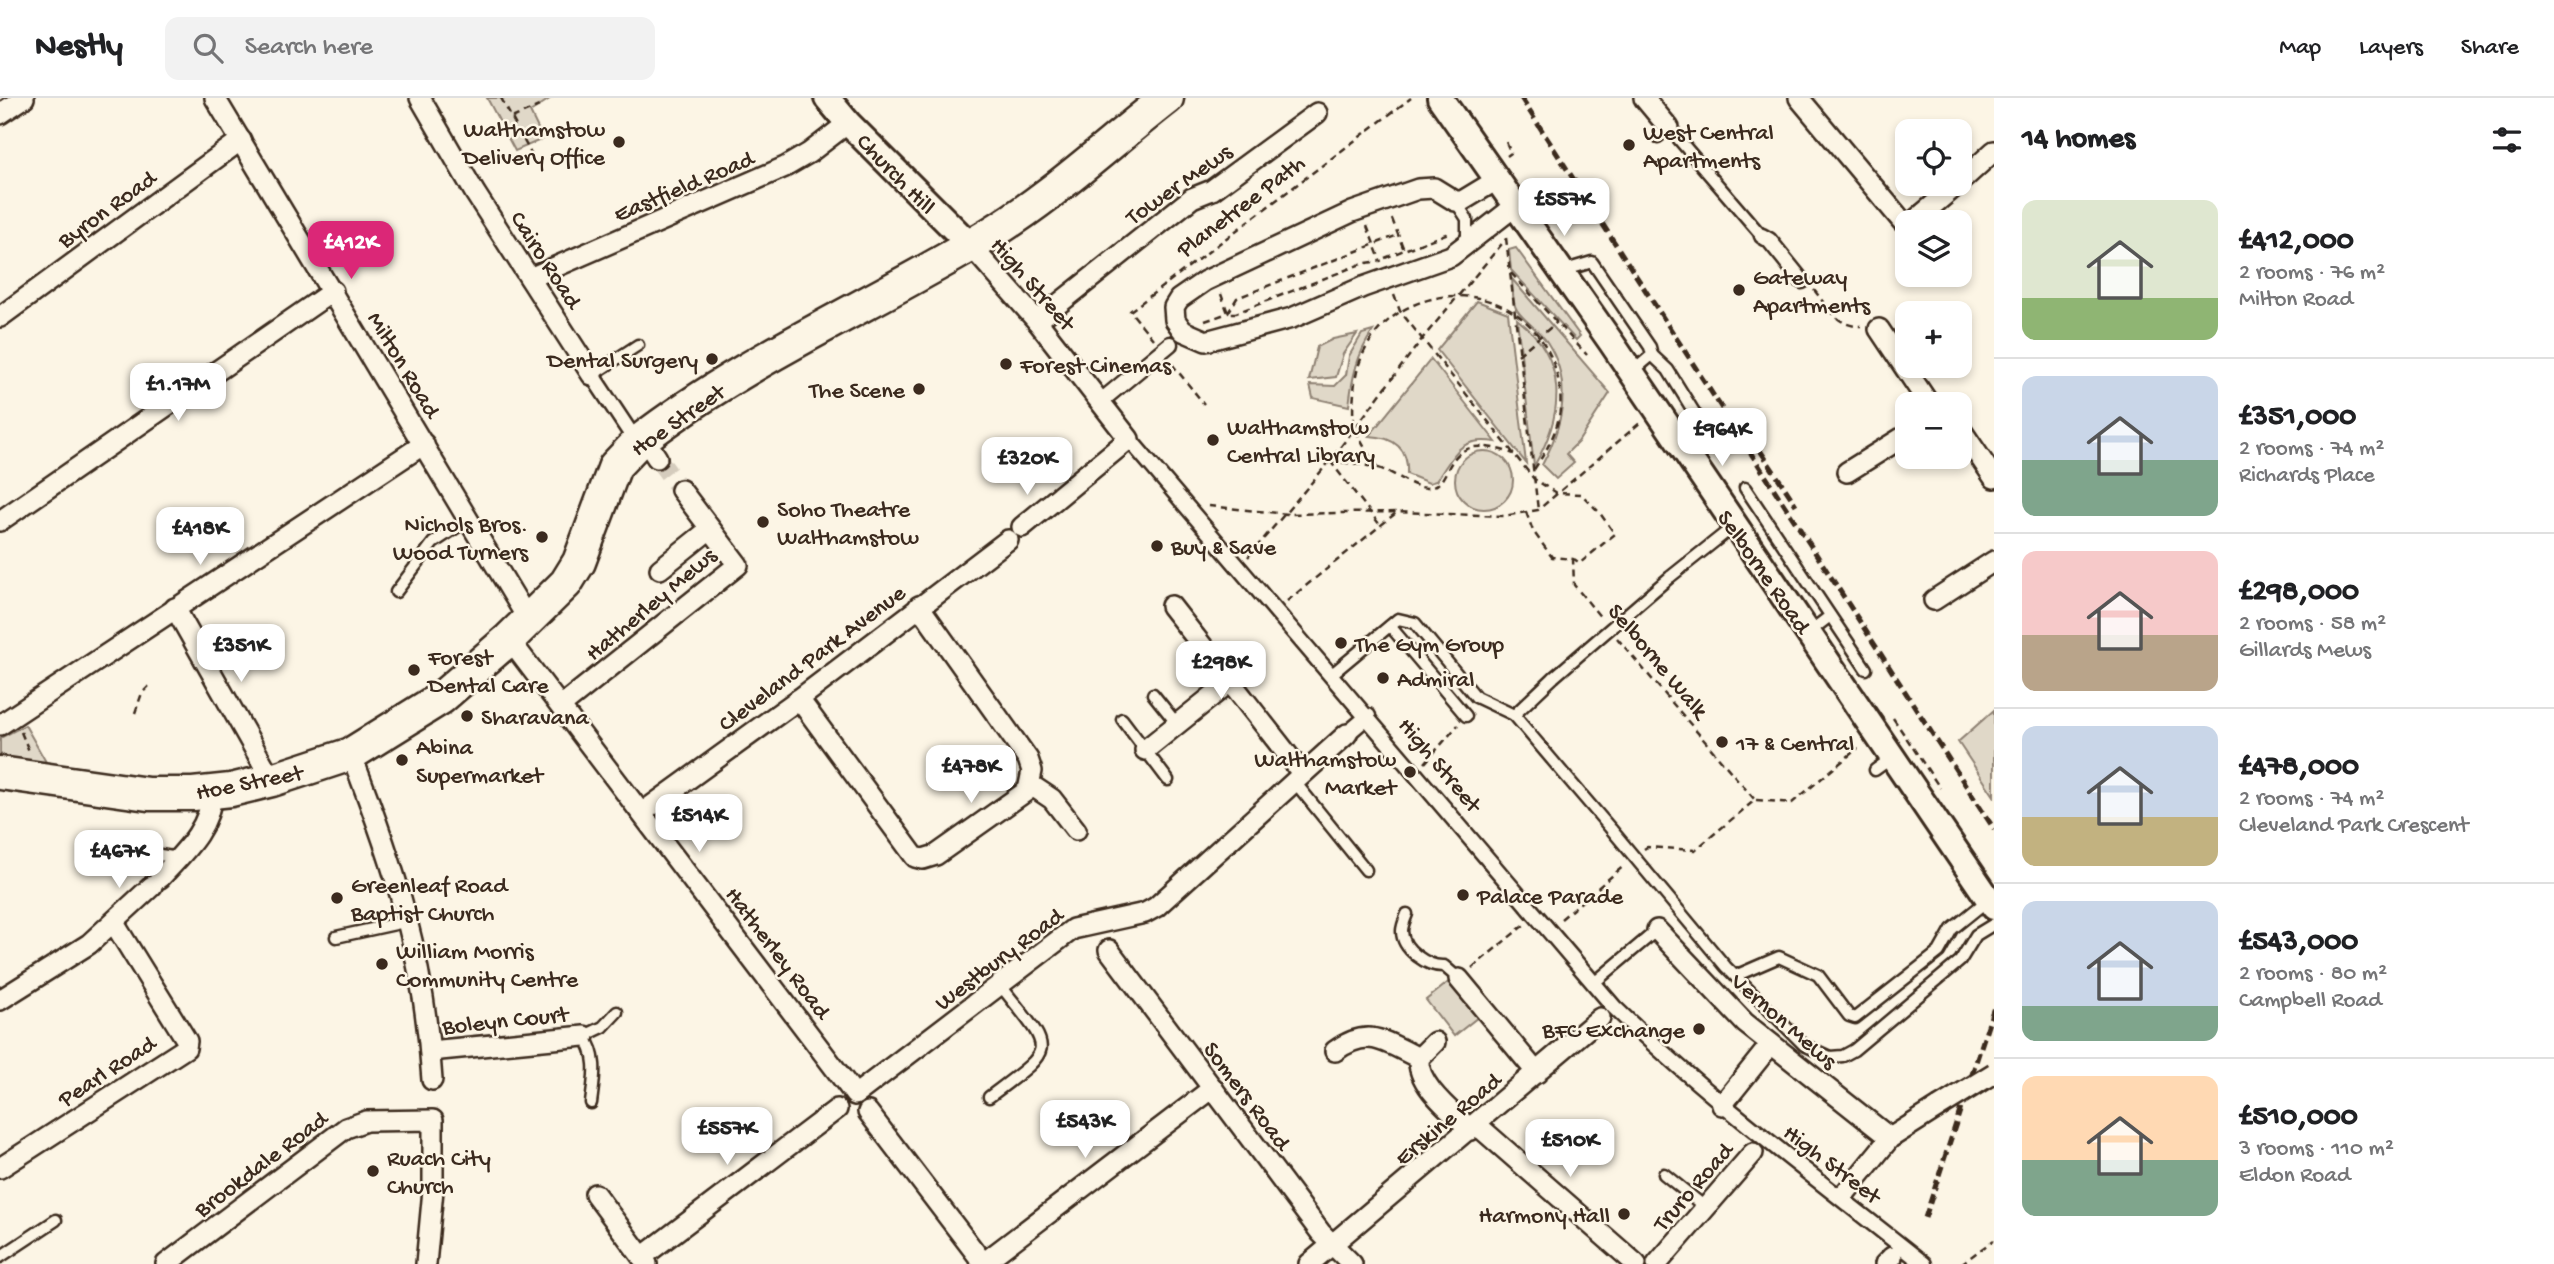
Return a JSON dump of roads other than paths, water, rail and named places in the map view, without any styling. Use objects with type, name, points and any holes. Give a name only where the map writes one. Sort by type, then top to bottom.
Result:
[{"type":"main road","name":"Hoe Street","points":[[14,775],[148,794],[212,793],[272,780],[351,754],[420,713],[519,630],[566,583],[579,562],[615,466],[809,332],[970,246],[1020,213],[1139,112],[1167,98]]},
{"type":"street","points":[[0,114],[24,98]]},
{"type":"street","name":"Milton Road","points":[[215,98],[469,519],[519,630]]},
{"type":"street","name":"Cairo Road","points":[[420,98],[592,375],[646,446]]},
{"type":"street","name":"Church Hill","points":[[827,98],[848,123],[970,246]]},
{"type":"street","name":"Selborne Road","points":[[1440,98],[1499,169],[1514,207],[1562,271],[1808,633],[1884,763],[1991,904]]},
{"type":"street","points":[[1643,98],[1664,132]]},
{"type":"street","points":[[1798,98],[1895,213]]},
{"type":"street","name":"Tower Mews","points":[[1037,321],[1192,198],[1212,190],[1317,113]]},
{"type":"street","name":"Eastfield Road","points":[[530,278],[785,167],[810,153],[848,123]]},
{"type":"street","name":"Byron Road","points":[[0,317],[241,140]]},
{"type":"street","points":[[1972,171],[1994,151]]},
{"type":"street","points":[[1499,169],[1469,199],[1455,201],[1434,188],[1418,188],[1352,212],[1205,281],[1180,299],[1174,307],[1175,320],[1192,338],[1212,340],[1292,318],[1463,249],[1514,207]]},
{"type":"street","points":[[1927,210],[1944,196]]},
{"type":"street","points":[[1762,236],[1769,240],[1802,281]]},
{"type":"street","name":"High Street","points":[[970,246],[1037,321],[1129,439],[1184,504],[1594,983],[1607,1012],[1722,1105],[1758,1147],[1843,1196],[1893,1256],[1924,1264]]},
{"type":"street","points":[[0,521],[333,291]]},
{"type":"street","points":[[1880,329],[1921,392]]},
{"type":"street","points":[[1100,402],[1165,347]]},
{"type":"street","name":"Cleveland Park Avenue","points":[[643,812],[799,699],[1015,533],[1129,439]]},
{"type":"street","points":[[1847,472],[1895,441]]},
{"type":"street","points":[[6,721],[424,444]]},
{"type":"street","points":[[1972,446],[1994,478]]},
{"type":"street","name":"Hatherley Mews","points":[[561,706],[738,565],[681,490]]},
{"type":"street","name":"Hatherley Mews","points":[[660,569],[710,528]]},
{"type":"street","points":[[1934,600],[1994,561]]},
{"type":"street","points":[[919,606],[1028,759],[1031,785],[1052,799],[1076,830]]},
{"type":"street","points":[[1171,606],[1231,681],[1297,776]]},
{"type":"street","points":[[175,608],[272,780]]},
{"type":"street","name":"Hatherley Road","points":[[519,630],[561,706],[855,1095]]},
{"type":"street","points":[[1145,750],[1231,681]]},
{"type":"street","points":[[799,699],[915,857],[923,859],[936,855],[1031,785]]},
{"type":"street","name":"Westbury Road","points":[[855,1095],[1076,928],[1145,913],[1156,906],[1297,776],[1368,716]]},
{"type":"street","points":[[351,754],[380,826],[409,921],[422,981],[432,1080]]},
{"type":"street","points":[[0,1000],[89,944],[156,882],[206,821],[211,811],[212,793]]},
{"type":"street","name":"Pearl Road","points":[[0,1167],[186,1048],[187,1041],[114,923]]},
{"type":"street","name":"Vernon Mews","points":[[1657,930],[1688,965],[1770,1044],[1891,1138]]},
{"type":"street","name":"Somers Road","points":[[1109,950],[1332,1245],[1352,1264]]},
{"type":"street","points":[[1455,974],[1537,1073]]},
{"type":"street","name":"Erskine Road","points":[[1309,1264],[1607,1012]]},
{"type":"street","name":"Boleyn Court","points":[[430,1051],[584,1036]]},
{"type":"street","points":[[1335,1051],[1352,1038],[1365,1036],[1419,1058]]},
{"type":"street","points":[[1435,1042],[1419,1058],[1420,1072],[1428,1084],[1474,1127],[1636,1264]]},
{"type":"street","points":[[1722,1105],[1770,1044]]},
{"type":"street","points":[[1843,1196],[1891,1138],[1994,1073]]},
{"type":"street","points":[[868,1112],[983,1264],[1213,1088]]},
{"type":"street","points":[[595,1194],[645,1260],[836,1109]]},
{"type":"street","name":"Brookdale Road","points":[[166,1264],[346,1128],[366,1121],[433,1120],[433,1190],[426,1264]]},
{"type":"street","name":"Truro Road","points":[[1657,1264],[1758,1147]]},
{"type":"lane","points":[[1664,132],[1762,236]]},
{"type":"lane","points":[[1455,201],[1467,219],[1469,234],[1463,249]]},
{"type":"lane","points":[[1562,271],[1592,262],[1650,346],[1652,355],[1668,370],[1715,446]]},
{"type":"lane","points":[[592,375],[638,345]]},
{"type":"lane","points":[[1631,373],[1652,355]]},
{"type":"lane","points":[[1745,488],[1866,668]]},
{"type":"lane","points":[[396,592],[433,543],[469,519]]},
{"type":"lane","points":[[1514,715],[1689,561],[1734,526]]},
{"type":"lane","points":[[1776,586],[1794,570],[1794,564]]},
{"type":"lane","points":[[1808,633],[1830,616]]},
{"type":"lane","points":[[1332,674],[1398,619],[1415,623],[1476,697],[1514,715],[1734,976],[1804,1045],[1830,1057],[1843,1056],[1854,1051],[1960,961],[1976,935],[1994,924]]},
{"type":"lane","points":[[1390,626],[1466,716]]},
{"type":"lane","points":[[1153,694],[1177,724]]},
{"type":"lane","points":[[1122,719],[1168,780]]},
{"type":"lane","points":[[1297,776],[1367,870]]},
{"type":"lane","points":[[119,848],[178,858]]},
{"type":"lane","points":[[1734,976],[1779,957],[1818,975],[1849,1016],[1861,1016],[1939,952],[1952,929],[1991,904]]},
{"type":"lane","points":[[1407,914],[1403,938],[1420,960],[1455,974]]},
{"type":"lane","points":[[336,937],[409,921]]},
{"type":"lane","points":[[1594,983],[1657,930]]},
{"type":"lane","points":[[989,1097],[1038,1060],[1043,1049],[1040,1036],[1002,986]]},
{"type":"lane","name":"Boleyn Court","points":[[591,1103],[595,1060],[593,1048],[584,1036],[603,1027],[617,1012]]},
{"type":"lane","points":[[1664,1174],[1706,1208]]},
{"type":"lane","points":[[0,1256],[56,1220]]},
{"type":"tunnel","points":[[657,458],[681,490]]},
{"type":"railway","points":[[1521,98],[1994,829]]},
{"type":"railway","points":[[1744,426],[1796,505]]},
{"type":"railway","points":[[1925,1218],[1994,1007]]},
{"type":"place","name":"Walthamstow Delivery Office","points":[[619,142]]},
{"type":"place","name":"West Central Apartments","points":[[1629,145]]},
{"type":"place","name":"Gateway Apartments","points":[[1739,290]]},
{"type":"place","name":"Dental Surgery","points":[[712,359]]},
{"type":"place","name":"Forest Cinemas","points":[[1006,364]]},
{"type":"place","name":"The Scene","points":[[919,389]]},
{"type":"place","name":"Walthamstow Central Library","points":[[1213,440]]},
{"type":"place","name":"Soho Theatre Walthamstow","points":[[763,522]]},
{"type":"place","name":"Nichols Bros. Wood Turners","points":[[542,537]]},
{"type":"place","name":"Buy & Save","points":[[1157,546]]},
{"type":"place","name":"The Gym Group","points":[[1341,643]]},
{"type":"place","name":"Forest Dental Care","points":[[414,670]]},
{"type":"place","name":"Admiral","points":[[1383,678]]},
{"type":"place","name":"Sharavana","points":[[467,716]]},
{"type":"place","name":"17 & Central","points":[[1722,742]]},
{"type":"place","name":"Abina Supermarket","points":[[402,760]]},
{"type":"place","name":"Walthamstow Market","points":[[1410,772]]},
{"type":"place","name":"Palace Parade","points":[[1463,895]]},
{"type":"place","name":"Greenleaf Road Baptist Church","points":[[337,898]]},
{"type":"place","name":"William Morris Community Centre","points":[[382,964]]},
{"type":"place","name":"BFC Exchange","points":[[1699,1029]]},
{"type":"place","name":"Ruach City Church","points":[[373,1171]]},
{"type":"place","name":"Harmony Hall","points":[[1624,1214]]}]
